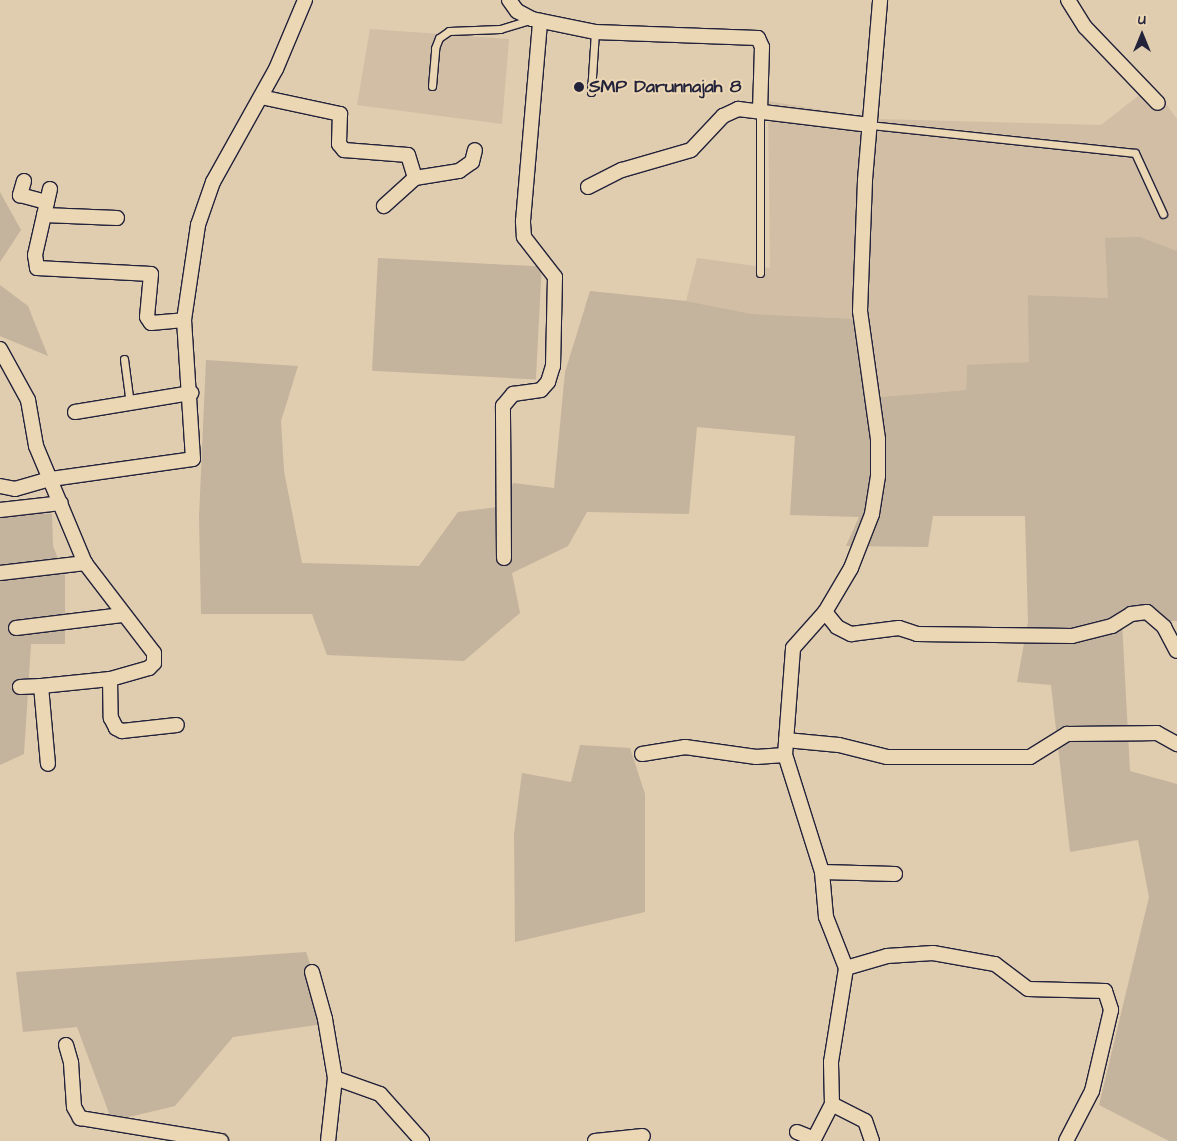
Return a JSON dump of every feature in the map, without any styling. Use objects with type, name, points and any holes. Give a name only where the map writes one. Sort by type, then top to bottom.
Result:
[{"type":"street","points":[[0,486],[16,489],[51,479],[193,459],[191,393],[184,320],[203,205],[261,97],[304,0]]},
{"type":"street","points":[[509,0],[516,11],[536,20],[595,32],[758,38],[762,47],[760,110]]},
{"type":"street","points":[[797,1132],[813,1140],[832,1104],[831,1062],[846,968],[826,917],[822,872],[785,755],[786,740],[793,648],[825,612],[861,543],[872,514],[878,476],[878,439],[860,311],[870,124],[880,0]]},
{"type":"street","points":[[1068,0],[1085,27],[1158,104]]},
{"type":"street","points":[[504,558],[503,406],[513,394],[541,390],[548,382],[553,366],[555,277],[524,237],[523,221],[536,20]]},
{"type":"street","points":[[261,97],[340,114],[340,148],[404,153],[416,178]]},
{"type":"street","points":[[588,187],[622,170],[691,150],[728,113],[760,110],[870,124]]},
{"type":"street","points":[[384,206],[416,178],[459,171],[472,162],[475,150]]},
{"type":"street","points":[[24,181],[20,195],[117,218]]},
{"type":"street","points":[[47,202],[35,255],[37,268],[151,274],[146,317],[151,323],[184,320]]},
{"type":"street","points":[[0,349],[28,400],[36,446],[85,563],[122,615],[147,644],[154,663],[110,678],[20,687]]},
{"type":"street","points":[[75,412],[191,393]]},
{"type":"street","points":[[0,510],[61,503]]},
{"type":"street","points":[[0,573],[85,563]]},
{"type":"street","points":[[825,612],[836,627],[850,634],[899,628],[917,634],[1072,636],[1112,626],[1131,614],[1147,612],[1164,627],[1177,650]]},
{"type":"street","points":[[16,628],[122,615]]},
{"type":"street","points":[[110,678],[111,718],[116,728],[122,731],[177,725]]},
{"type":"street","points":[[41,686],[48,764]]},
{"type":"street","points":[[786,740],[839,745],[886,757],[1030,757],[1067,734],[1157,733],[1177,744]]},
{"type":"street","points":[[642,754],[685,747],[756,757],[785,755]]},
{"type":"street","points":[[822,872],[895,874]]},
{"type":"street","points":[[846,968],[910,952],[940,953],[995,964],[1024,988],[1105,991],[1111,1010],[1092,1092],[1066,1141]]},
{"type":"street","points":[[312,972],[325,1019],[335,1078],[328,1141]]},
{"type":"street","points":[[66,1045],[78,1116],[146,1135],[221,1141]]},
{"type":"street","points":[[335,1078],[380,1094],[422,1141]]},
{"type":"street","points":[[832,1104],[864,1122],[872,1141]]},
{"type":"street","points":[[595,1141],[643,1136]]},
{"type":"lane","points":[[432,86],[435,48],[439,38],[449,31],[500,29],[536,20]]},
{"type":"lane","points":[[591,92],[595,32]]},
{"type":"lane","points":[[760,110],[760,273]]},
{"type":"lane","points":[[870,124],[1135,153],[1163,214]]},
{"type":"lane","points":[[124,359],[130,404]]},
{"type":"shaded area","points":[[370,29],[509,39],[502,124],[357,105]]},
{"type":"shaded area","points":[[1152,85],[1177,119],[1177,251],[1140,237],[1108,298],[1029,295],[1029,362],[967,366],[966,390],[878,397],[858,319],[752,314],[686,301],[697,258],[770,268],[768,101],[877,119],[1101,125]]},
{"type":"shaded area","points":[[0,192],[21,230],[0,262]]},
{"type":"shaded area","points":[[1140,237],[1177,251],[1177,621],[1122,622],[1130,771],[1177,784],[1177,1141],[1169,1141],[1099,1105],[1149,897],[1138,840],[1070,852],[1051,685],[1017,682],[1028,622],[1025,516],[933,516],[928,547],[846,546],[859,517],[790,515],[795,436],[697,427],[689,514],[587,512],[568,546],[512,573],[520,613],[464,661],[327,655],[312,614],[201,614],[199,517],[206,360],[298,366],[281,421],[284,471],[302,563],[419,566],[458,512],[506,506],[513,483],[554,488],[565,372],[590,291],[686,301],[752,314],[858,319],[879,397],[966,390],[967,365],[1029,362],[1028,295],[1108,298],[1105,238]]},
{"type":"shaded area","points":[[378,258],[542,267],[536,379],[372,371]]},
{"type":"shaded area","points":[[0,285],[28,306],[48,356],[0,336]]},
{"type":"shaded area","points":[[0,511],[52,514],[53,546],[65,576],[65,644],[31,644],[24,754],[0,765]]},
{"type":"shaded area","points":[[580,745],[630,748],[645,794],[645,912],[515,942],[514,834],[522,773],[571,782]]},
{"type":"shaded area","points":[[306,952],[330,1023],[233,1037],[175,1106],[112,1121],[77,1027],[23,1032],[16,972]]},
{"type":"place","name":"SMP Darunnajah 8","points":[[579,87]]}]
